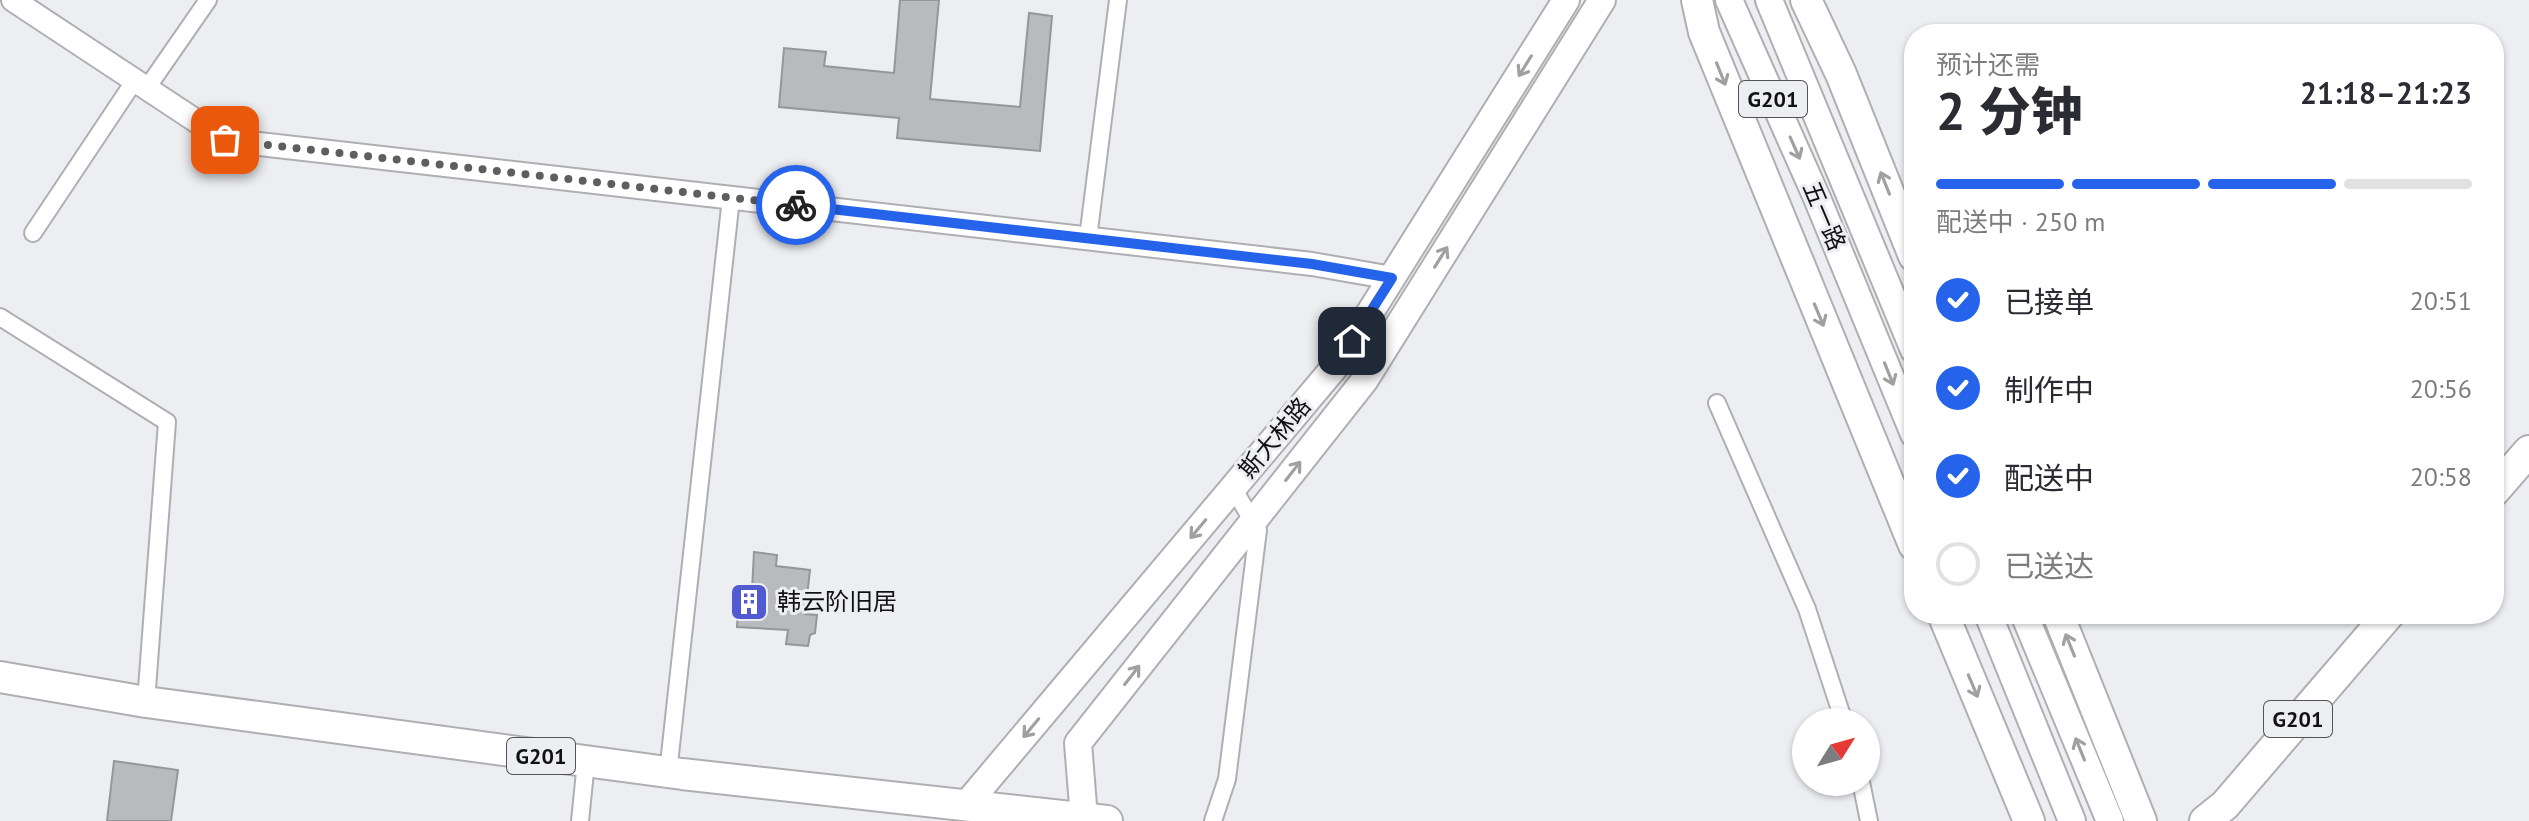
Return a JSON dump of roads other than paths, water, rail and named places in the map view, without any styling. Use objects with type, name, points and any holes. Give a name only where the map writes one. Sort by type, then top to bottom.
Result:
[{"type":"highway","points":[[1697,0],[1704,32],[1904,521]]},
{"type":"highway","points":[[1806,0],[1841,74],[1904,231]]},
{"type":"highway","points":[[2504,480],[2529,451]]},
{"type":"highway","points":[[1947,624],[2029,821]]},
{"type":"highway","points":[[2062,624],[2141,821]]},
{"type":"highway","name":"G201","points":[[2221,816],[2381,624]]},
{"type":"highway","name":"G201","points":[[0,677],[146,702],[668,773],[1096,820]]},
{"type":"main road","name":"斯大林路","points":[[966,805],[1339,362],[1566,0]]},
{"type":"main road","name":"五一路","points":[[1729,0],[1817,198],[1904,410]]},
{"type":"main road","points":[[1769,0],[1904,326]]},
{"type":"main road","name":"斯大林路","points":[[1096,820],[1078,743],[1364,381],[1602,1]]},
{"type":"main road","points":[[1992,624],[2072,821]]},
{"type":"main road","points":[[2028,624],[2110,821]]},
{"type":"street","points":[[13,0],[38,6],[141,84],[225,140],[1312,264],[1392,278]]},
{"type":"street","points":[[33,233],[141,84],[208,0]]},
{"type":"street","points":[[1088,238],[1118,0]]},
{"type":"street","points":[[668,773],[731,198]]},
{"type":"street","points":[[0,317],[167,422],[146,702]]},
{"type":"street","points":[[1717,403],[1807,609],[1839,708]]},
{"type":"street","points":[[1213,821],[1227,779],[1258,530],[1233,488]]},
{"type":"street","points":[[580,821],[586,762]]},
{"type":"street","points":[[1864,796],[1869,821]]},
{"type":"place","name":"韩云阶旧居","points":[[749,602]]}]
